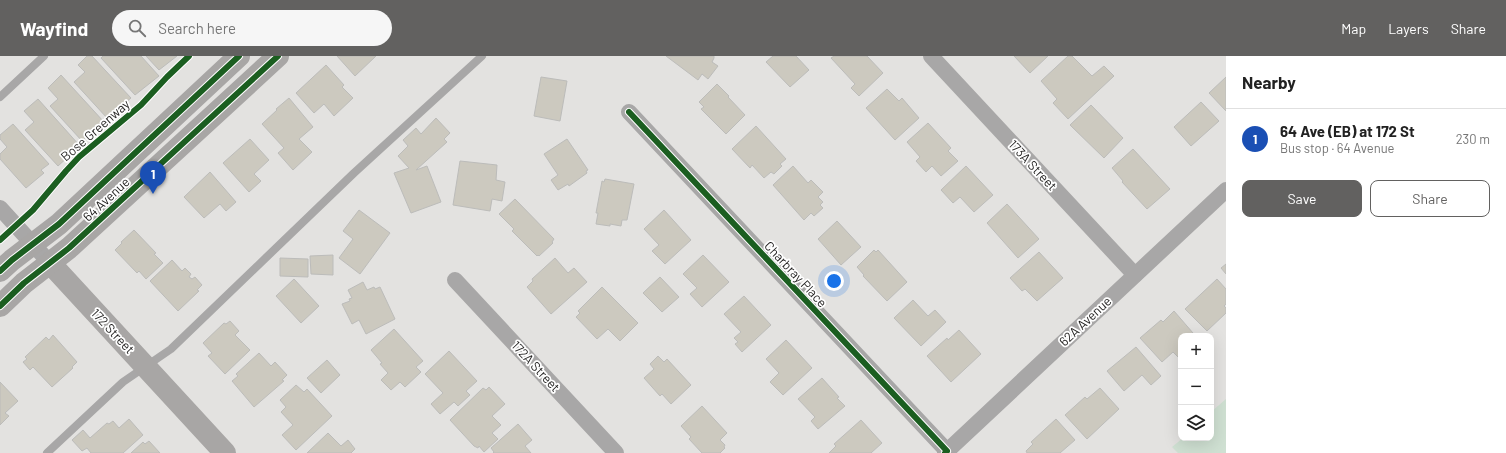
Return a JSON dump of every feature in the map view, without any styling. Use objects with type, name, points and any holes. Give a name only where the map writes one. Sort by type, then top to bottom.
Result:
[{"type":"main road","name":"64 Avenue","points":[[0,270],[59,224],[239,56]]},
{"type":"main road","name":"64 Avenue","points":[[0,306],[24,283],[69,248],[278,56]]},
{"type":"main road","name":"172 Street","points":[[50,263],[225,453]]},
{"type":"street","name":"173A Street","points":[[931,56],[1135,275]]},
{"type":"street","name":"Charbray Place","points":[[629,112],[946,452]]},
{"type":"street","name":"62A Avenue","points":[[946,452],[1226,190]]},
{"type":"street","name":"172 Street","points":[[0,208],[50,263]]},
{"type":"street","name":"172A Street","points":[[455,280],[616,453]]},
{"type":"lane","points":[[0,97],[44,56]]},
{"type":"lane","points":[[47,453],[123,382],[171,349],[354,173],[482,56]]},
{"type":"green space","points":[[1226,399],[1226,453],[1178,453],[1172,447],[1179,441],[1214,441],[1214,409]]},
{"type":"building","points":[[87,56],[92,56],[131,98],[107,118],[74,82],[85,72],[78,65]]},
{"type":"building","points":[[103,56],[141,56],[159,76],[135,95],[101,58]]},
{"type":"building","points":[[146,56],[177,56],[159,70]]},
{"type":"building","points":[[337,56],[376,56],[355,76]]},
{"type":"building","points":[[666,56],[714,56],[712,62],[718,66],[708,79],[702,74],[698,80]]},
{"type":"building","points":[[773,56],[796,56],[809,70],[790,87],[766,62]]},
{"type":"building","points":[[834,56],[867,56],[883,73],[859,96],[851,88],[855,84],[831,58]]},
{"type":"building","points":[[1014,56],[1048,56],[1030,73]]},
{"type":"building","points":[[1068,56],[1072,56],[1092,76],[1104,66],[1114,76],[1068,119],[1053,103],[1057,99],[1041,81]]},
{"type":"building","points":[[326,65],[344,85],[342,87],[353,98],[334,116],[324,104],[314,113],[296,93]]},
{"type":"building","points":[[61,75],[104,122],[91,136],[89,135],[82,141],[50,106],[58,99],[48,88]]},
{"type":"building","points":[[541,77],[567,81],[560,121],[534,116]]},
{"type":"building","points":[[1226,77],[1226,111],[1209,93]]},
{"type":"building","points":[[717,84],[745,115],[726,134],[701,109],[704,107],[699,102]]},
{"type":"building","points":[[887,89],[899,101],[902,98],[919,118],[895,140],[866,108]]},
{"type":"building","points":[[289,98],[313,127],[299,139],[312,152],[293,170],[278,153],[284,148],[262,124]]},
{"type":"building","points":[[38,99],[80,146],[58,166],[25,130],[34,122],[24,111]]},
{"type":"building","points":[[1201,102],[1219,121],[1191,146],[1174,127]]},
{"type":"building","points":[[1091,105],[1123,138],[1104,158],[1070,125]]},
{"type":"building","points":[[436,118],[450,133],[444,139],[447,142],[416,170],[427,166],[441,202],[411,213],[394,173],[409,168],[398,156],[408,146],[403,140],[416,128],[421,134]]},
{"type":"building","points":[[928,123],[951,148],[948,151],[958,161],[941,176],[932,166],[926,172],[916,161],[920,157],[907,142]]},
{"type":"building","points":[[13,124],[49,164],[41,170],[44,173],[26,188],[0,159],[0,154],[7,147],[0,139],[0,135]]},
{"type":"building","points":[[756,126],[786,159],[780,164],[782,166],[774,174],[771,172],[764,178],[752,165],[750,168],[732,149]]},
{"type":"building","points":[[250,139],[269,160],[254,174],[261,181],[249,192],[223,163]]},
{"type":"building","points":[[567,139],[588,170],[586,171],[587,173],[569,186],[568,184],[558,190],[551,180],[558,175],[544,154]]},
{"type":"building","points":[[1133,149],[1170,189],[1147,209],[1122,182],[1123,181],[1112,168]]},
{"type":"building","points":[[460,161],[497,165],[496,180],[505,182],[502,201],[492,199],[490,211],[453,205]]},
{"type":"building","points":[[793,166],[808,183],[811,180],[823,192],[818,197],[823,202],[820,205],[823,208],[814,216],[811,213],[804,220],[773,185]]},
{"type":"building","points":[[966,166],[993,195],[974,212],[960,197],[953,203],[941,190]]},
{"type":"building","points":[[210,172],[236,202],[226,211],[220,204],[204,218],[184,197]]},
{"type":"building","points":[[605,179],[634,184],[627,220],[622,220],[621,226],[596,224],[598,213],[596,213],[602,181],[604,182]]},
{"type":"building","points":[[515,199],[554,239],[552,242],[553,243],[539,256],[537,256],[512,231],[514,229],[499,214]]},
{"type":"building","points":[[1007,204],[1039,239],[1018,258],[987,223]]},
{"type":"building","points":[[359,210],[390,233],[360,274],[339,258],[353,239],[343,231]]},
{"type":"building","points":[[664,210],[691,240],[665,264],[652,251],[659,245],[644,229]]},
{"type":"building","points":[[837,221],[861,247],[841,265],[818,239]]},
{"type":"building","points":[[134,230],[156,253],[154,254],[163,263],[146,279],[139,271],[137,273],[115,250]]},
{"type":"building","points":[[874,250],[876,252],[878,250],[907,282],[887,301],[863,276],[864,275],[857,267]]},
{"type":"building","points":[[1039,252],[1063,278],[1037,301],[1025,289],[1022,291],[1010,278]]},
{"type":"building","points":[[333,255],[333,275],[311,274],[310,256]]},
{"type":"building","points":[[703,255],[729,282],[702,307],[690,294],[697,288],[683,274]]},
{"type":"building","points":[[280,258],[308,259],[308,277],[280,276]]},
{"type":"building","points":[[555,258],[568,273],[574,268],[587,282],[551,314],[527,287],[533,281],[532,279]]},
{"type":"building","points":[[172,260],[182,271],[185,268],[191,274],[189,277],[192,279],[195,277],[202,285],[197,290],[199,291],[178,311],[150,281]]},
{"type":"building","points":[[1226,264],[1226,274],[1221,268]]},
{"type":"building","points":[[660,277],[679,297],[662,312],[643,293]]},
{"type":"building","points":[[294,279],[319,306],[301,323],[276,296]]},
{"type":"building","points":[[1217,279],[1226,289],[1226,304],[1224,306],[1226,308],[1226,313],[1207,331],[1185,309]]},
{"type":"building","points":[[363,282],[367,290],[374,287],[375,289],[380,287],[395,319],[366,334],[359,320],[352,324],[342,304],[350,301],[349,299],[352,298],[348,290]]},
{"type":"building","points":[[602,287],[638,323],[620,341],[608,329],[597,339],[576,317],[580,313],[578,311]]},
{"type":"building","points":[[744,296],[771,325],[742,352],[735,344],[738,342],[734,338],[741,332],[724,314]]},
{"type":"building","points":[[913,300],[928,316],[935,310],[946,322],[921,346],[894,318]]},
{"type":"building","points":[[1174,311],[1193,333],[1178,333],[1178,357],[1173,352],[1162,362],[1140,338],[1161,320],[1163,322]]},
{"type":"building","points":[[230,321],[239,331],[235,335],[250,350],[225,374],[208,356],[212,353],[203,343],[224,323],[226,324]]},
{"type":"building","points":[[394,329],[423,361],[416,367],[421,372],[405,387],[400,382],[391,390],[381,380],[388,373],[371,350]]},
{"type":"building","points":[[959,330],[981,354],[951,382],[927,356],[947,338],[948,340]]},
{"type":"building","points":[[53,335],[77,362],[72,367],[73,368],[52,387],[33,367],[30,370],[23,362],[27,359],[25,357],[46,337],[49,340]]},
{"type":"building","points":[[786,340],[812,368],[783,395],[770,382],[779,373],[766,359]]},
{"type":"building","points":[[1136,347],[1161,376],[1151,385],[1142,375],[1124,391],[1107,371]]},
{"type":"building","points":[[449,351],[477,381],[466,391],[470,395],[458,406],[454,402],[440,414],[431,404],[443,393],[425,374]]},
{"type":"building","points":[[259,353],[271,366],[275,362],[287,375],[282,380],[284,381],[254,407],[232,381],[238,376],[236,374]]},
{"type":"building","points":[[658,356],[664,362],[667,359],[691,385],[671,404],[662,394],[660,396],[644,378],[654,369],[650,364]]},
{"type":"building","points":[[327,360],[340,375],[321,393],[307,378]]},
{"type":"building","points":[[822,378],[845,406],[818,429],[811,421],[815,417],[798,399]]},
{"type":"building","points":[[0,382],[18,401],[5,413],[9,416],[0,425]]},
{"type":"building","points":[[296,385],[304,392],[307,389],[332,416],[296,450],[282,435],[293,425],[281,412],[286,407],[280,400]]},
{"type":"building","points":[[489,387],[505,404],[492,416],[501,425],[492,433],[498,439],[484,452],[479,446],[478,448],[474,446],[450,420],[483,388],[486,390]]},
{"type":"building","points":[[1100,388],[1119,409],[1087,439],[1065,415],[1085,397],[1087,399]]},
{"type":"building","points":[[702,406],[727,433],[720,440],[725,445],[725,448],[720,453],[702,453],[689,439],[691,437],[681,426]]},
{"type":"building","points":[[129,419],[143,435],[123,453],[91,453],[87,448],[82,451],[72,440],[83,430],[90,438],[107,423],[109,424],[113,421],[119,428]]},
{"type":"building","points":[[1056,419],[1075,440],[1060,453],[1027,453],[1026,451],[1033,444],[1031,442]]},
{"type":"building","points":[[861,420],[882,443],[871,453],[829,453],[836,446],[834,444]]},
{"type":"building","points":[[518,424],[532,440],[525,446],[531,453],[493,453],[494,452],[491,448]]},
{"type":"building","points":[[328,433],[341,446],[348,440],[355,449],[351,453],[307,453]]},
{"type":"building","points":[[149,441],[160,453],[131,453],[143,442],[145,444]]},
{"type":"cycle path","name":"Bose Greenway","points":[[0,240],[33,210],[79,157],[141,105],[189,56]]},
{"type":"cycle path","points":[[0,271],[59,224],[239,56]]},
{"type":"cycle path","points":[[0,306],[24,283],[69,248],[278,56]]},
{"type":"cycle path","points":[[629,112],[947,451],[945,453]]},
{"type":"place","name":"64 Ave (EB) at 172 St","points":[[153,194]]}]
